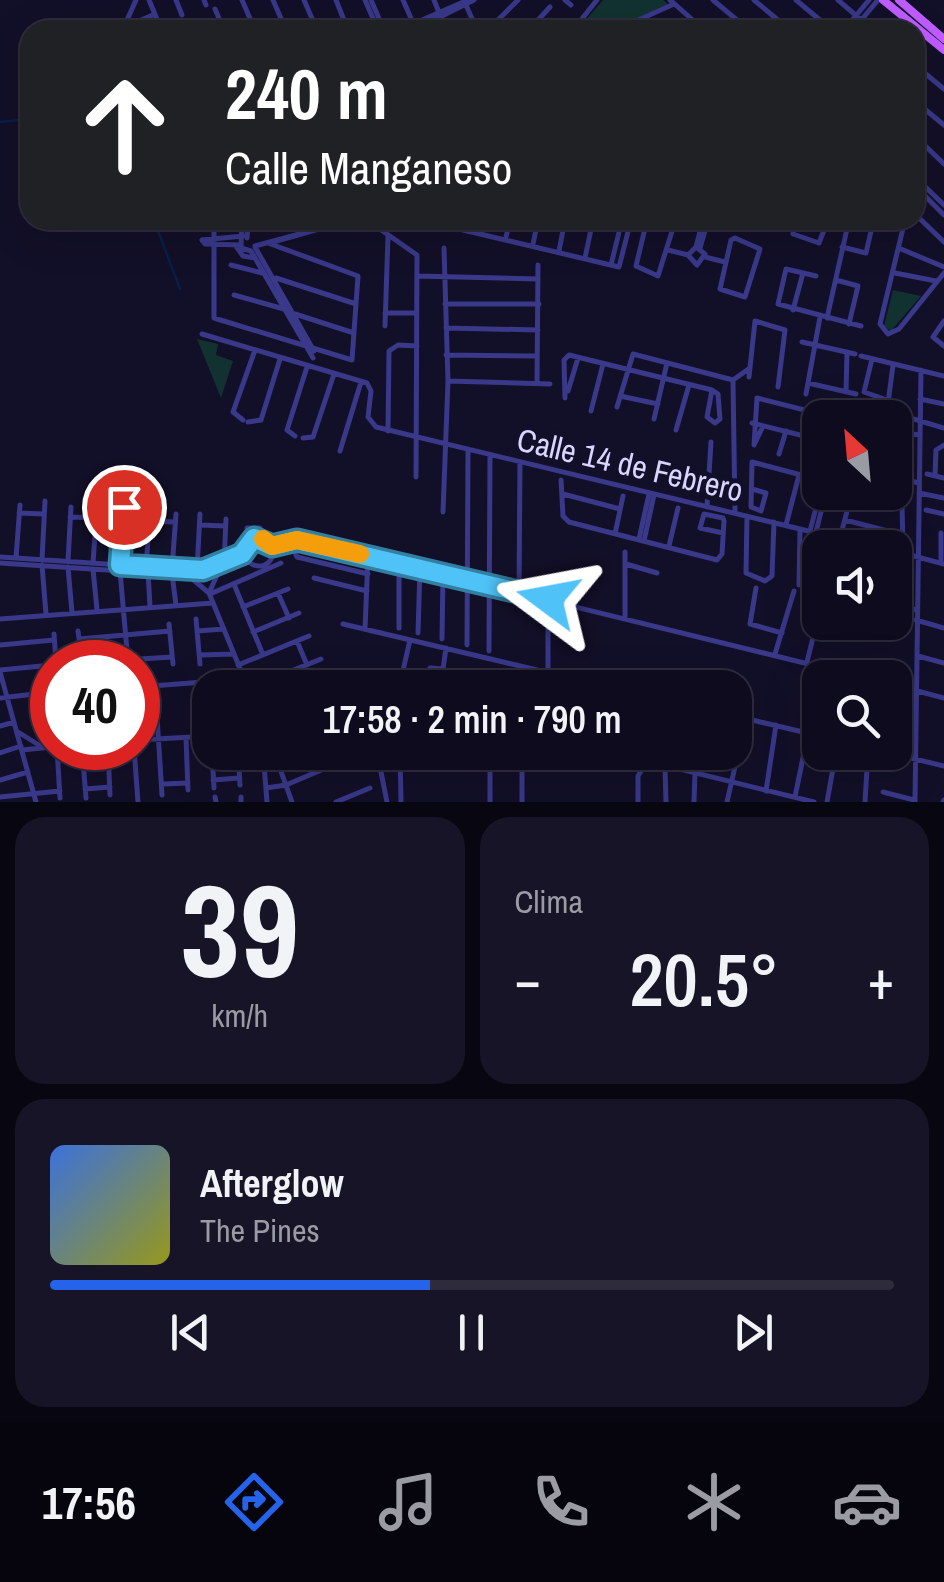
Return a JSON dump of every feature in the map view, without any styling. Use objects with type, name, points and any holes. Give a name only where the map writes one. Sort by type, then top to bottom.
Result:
[{"type":"main road","points":[[880,0],[906,20]]},
{"type":"main road","points":[[899,0],[922,20]]},
{"type":"main road","points":[[925,23],[944,39]]},
{"type":"street","points":[[148,0],[157,20]]},
{"type":"street","points":[[176,0],[182,15]]},
{"type":"street","points":[[434,0],[442,20]]},
{"type":"street","points":[[498,20],[518,0]]},
{"type":"street","points":[[581,20],[598,0]]},
{"type":"street","points":[[713,0],[736,20]]},
{"type":"street","points":[[754,0],[778,20]]},
{"type":"street","points":[[796,0],[820,20]]},
{"type":"street","points":[[838,0],[861,20]]},
{"type":"street","points":[[859,18],[869,0]]},
{"type":"street","points":[[856,20],[880,0]]},
{"type":"street","points":[[430,20],[468,1]]},
{"type":"street","points":[[636,20],[672,2],[693,20]]},
{"type":"street","points":[[538,20],[550,7]]},
{"type":"street","points":[[214,8],[219,20]]},
{"type":"street","points":[[142,20],[155,14]]},
{"type":"street","points":[[925,74],[944,90]]},
{"type":"street","points":[[925,146],[944,164]]},
{"type":"street","points":[[925,187],[944,205]]},
{"type":"street","points":[[925,196],[944,216]]},
{"type":"street","points":[[925,222],[944,242]]},
{"type":"street","points":[[214,230],[214,318],[352,360],[355,274],[271,243]]},
{"type":"street","points":[[242,241],[244,230]]},
{"type":"street","points":[[254,251],[318,230]]},
{"type":"street","points":[[380,230],[416,250],[416,477]]},
{"type":"street","points":[[468,230],[615,266]]},
{"type":"street","points":[[506,238],[508,230]]},
{"type":"street","points":[[533,244],[536,230]]},
{"type":"street","points":[[558,251],[563,230]]},
{"type":"street","points":[[585,258],[591,230]]},
{"type":"street","points":[[615,266],[620,230]]},
{"type":"street","points":[[615,266],[628,230]]},
{"type":"street","points":[[645,230],[636,269],[661,274],[671,230]]},
{"type":"street","points":[[688,255],[698,248],[703,230]]},
{"type":"street","points":[[794,230],[793,234],[819,243],[824,230]]},
{"type":"street","points":[[806,394],[812,344],[824,318],[845,230]]},
{"type":"street","points":[[842,246],[866,253],[871,230]]},
{"type":"street","points":[[900,248],[944,270],[899,329],[888,334],[880,324],[903,230]]},
{"type":"street","points":[[385,326],[388,236]]},
{"type":"street","points":[[732,239],[759,246],[748,296],[720,289],[725,262],[732,239]]},
{"type":"street","points":[[214,240],[242,241],[254,251],[313,350]]},
{"type":"street","points":[[214,240],[242,241],[254,251],[305,348]]},
{"type":"street","points":[[443,512],[448,381],[444,248]]},
{"type":"street","points":[[698,248],[705,258],[725,262]]},
{"type":"street","points":[[668,250],[688,255],[697,265],[705,258]]},
{"type":"street","points":[[537,384],[538,265]]},
{"type":"street","points":[[231,266],[265,274]]},
{"type":"street","points":[[816,276],[785,270],[778,304],[861,326]]},
{"type":"street","points":[[793,310],[802,272]]},
{"type":"street","points":[[894,273],[936,282]]},
{"type":"street","points":[[418,276],[538,279]]},
{"type":"street","points":[[273,278],[356,304]]},
{"type":"street","points":[[835,280],[858,286],[849,324]]},
{"type":"street","points":[[234,295],[284,310]]},
{"type":"street","points":[[445,304],[539,304]]},
{"type":"street","points":[[292,312],[354,333]]},
{"type":"street","points":[[386,313],[416,314]]},
{"type":"street","points":[[748,377],[755,321],[780,325],[785,330],[778,387]]},
{"type":"street","points":[[941,346],[934,333],[944,321]]},
{"type":"street","points":[[446,328],[538,330]]},
{"type":"street","points":[[202,334],[360,382],[340,451]]},
{"type":"street","points":[[802,342],[944,376]]},
{"type":"street","points":[[388,431],[389,351],[398,346],[416,346]]},
{"type":"street","points":[[255,350],[234,412],[245,421],[259,422],[280,359]]},
{"type":"street","points":[[846,392],[855,354]]},
{"type":"street","points":[[446,355],[537,356]]},
{"type":"street","points":[[618,407],[631,355],[733,380],[750,368]]},
{"type":"street","points":[[578,358],[566,398],[565,356],[578,358],[665,378],[712,390],[718,394],[720,419],[715,423],[707,417],[712,390]]},
{"type":"street","points":[[872,359],[864,392],[887,400],[894,364]]},
{"type":"street","points":[[654,419],[668,363]]},
{"type":"street","points":[[591,411],[603,364]]},
{"type":"street","points":[[294,436],[287,430],[308,367]]},
{"type":"street","points":[[883,792],[915,801],[921,370]]},
{"type":"street","points":[[304,438],[312,439],[334,374]]},
{"type":"street","points":[[733,380],[735,513]]},
{"type":"street","points":[[448,381],[550,384]]},
{"type":"street","name":"Calle 14 de Febrero","points":[[360,382],[370,386],[371,424],[388,431],[705,510],[806,530]]},
{"type":"street","points":[[808,383],[856,394]]},
{"type":"street","points":[[676,430],[689,384]]},
{"type":"street","points":[[620,396],[658,404]]},
{"type":"street","points":[[762,426],[754,445],[752,422],[757,398],[802,409]]},
{"type":"street","points":[[920,398],[944,404]]},
{"type":"street","points":[[912,419],[944,428]]},
{"type":"street","points":[[752,422],[802,436]]},
{"type":"street","points":[[779,454],[786,432]]},
{"type":"street","points":[[912,437],[920,438]]},
{"type":"street","points":[[710,442],[700,528],[723,533]]},
{"type":"street","points":[[944,446],[936,450],[931,475],[944,478]]},
{"type":"street","points":[[467,645],[468,449]]},
{"type":"street","points":[[488,651],[490,455]]},
{"type":"street","points":[[519,592],[520,462]]},
{"type":"street","points":[[752,490],[766,493],[761,511],[751,507],[752,462],[800,474],[786,525]]},
{"type":"street","points":[[561,480],[565,520],[721,559],[723,518],[705,510]]},
{"type":"street","points":[[912,481],[918,483]]},
{"type":"street","points":[[919,493],[944,498]]},
{"type":"street","points":[[563,494],[620,509]]},
{"type":"street","points":[[642,540],[652,495]]},
{"type":"street","points":[[615,534],[624,496]]},
{"type":"street","points":[[45,502],[42,562],[46,614]]},
{"type":"street","points":[[97,506],[93,566],[97,611]]},
{"type":"street","points":[[72,507],[68,564],[72,613]]},
{"type":"street","points":[[124,507],[120,568],[126,640]]},
{"type":"street","points":[[669,546],[678,508]]},
{"type":"street","points":[[16,558],[20,509],[44,514]]},
{"type":"street","points":[[842,530],[848,510]]},
{"type":"street","points":[[926,510],[944,514]]},
{"type":"street","points":[[150,512],[150,606]]},
{"type":"street","points":[[176,514],[172,571],[176,605]]},
{"type":"street","points":[[198,570],[200,514]]},
{"type":"street","points":[[747,516],[746,573],[750,578],[765,580],[772,576],[774,522]]},
{"type":"street","points":[[70,517],[96,518]]},
{"type":"street","points":[[845,520],[884,530]]},
{"type":"street","points":[[149,521],[175,522]]},
{"type":"street","points":[[200,525],[226,522],[224,564]]},
{"type":"street","points":[[247,528],[260,528],[259,538]]},
{"type":"street","points":[[799,585],[800,528]]},
{"type":"street","points":[[912,555],[942,564],[940,533]]},
{"type":"street","points":[[185,573],[224,564],[244,552],[250,540],[259,538],[272,546],[297,540],[802,661]]},
{"type":"street","points":[[292,545],[297,557],[368,574]]},
{"type":"street","points":[[0,560],[218,573],[250,562],[261,566],[268,562],[272,546]]},
{"type":"street","points":[[244,552],[250,562]]},
{"type":"street","points":[[625,552],[625,618]]},
{"type":"street","points":[[366,629],[368,556]]},
{"type":"street","points":[[0,560],[42,562]]},
{"type":"street","points":[[399,562],[399,628]]},
{"type":"street","points":[[209,594],[281,563]]},
{"type":"street","points":[[626,564],[656,573]]},
{"type":"street","points":[[418,633],[420,570]]},
{"type":"street","points":[[185,573],[209,594],[240,670]]},
{"type":"street","points":[[209,594],[218,573]]},
{"type":"street","points":[[442,639],[443,574]]},
{"type":"street","points":[[314,578],[367,591]]},
{"type":"street","points":[[234,584],[262,655]]},
{"type":"street","points":[[243,607],[288,588]]},
{"type":"street","points":[[756,588],[750,624],[782,634]]},
{"type":"street","points":[[776,654],[794,591]]},
{"type":"street","points":[[278,593],[289,618]]},
{"type":"street","points":[[548,599],[548,670]]},
{"type":"street","points":[[0,620],[213,603]]},
{"type":"street","points":[[912,609],[917,610]]},
{"type":"street","points":[[253,632],[299,614]]},
{"type":"street","points":[[196,620],[200,659],[234,654]]},
{"type":"street","points":[[916,620],[944,628]]},
{"type":"street","points":[[343,624],[539,670]]},
{"type":"street","points":[[80,640],[79,635],[125,635],[170,628],[173,661],[160,661]]},
{"type":"street","points":[[198,631],[224,629]]},
{"type":"street","points":[[238,665],[308,636]]},
{"type":"street","points":[[296,640],[307,664]]},
{"type":"street","points":[[403,670],[410,640]]},
{"type":"street","points":[[0,645],[30,641]]},
{"type":"street","points":[[430,668],[445,667],[446,648]]},
{"type":"street","points":[[917,656],[944,663]]},
{"type":"street","points":[[292,670],[321,659]]},
{"type":"street","points":[[30,667],[0,671],[3,697],[35,798]]},
{"type":"street","points":[[160,685],[192,683]]},
{"type":"street","points":[[912,689],[944,698]]},
{"type":"street","points":[[3,697],[30,694]]},
{"type":"street","points":[[752,720],[802,731]]},
{"type":"street","points":[[0,726],[14,722]]},
{"type":"street","points":[[766,791],[776,726]]},
{"type":"street","points":[[16,730],[30,739]]},
{"type":"street","points":[[162,784],[188,787],[186,738]]},
{"type":"street","points":[[162,795],[160,739],[192,738]]},
{"type":"street","points":[[0,752],[30,748]]},
{"type":"street","points":[[912,759],[944,766]]},
{"type":"street","points":[[794,797],[802,760]]},
{"type":"street","points":[[0,796],[35,798],[60,794],[57,770]]},
{"type":"street","points":[[84,770],[86,798]]},
{"type":"street","points":[[86,789],[110,791],[109,770]]},
{"type":"street","points":[[136,770],[138,802]]},
{"type":"street","points":[[213,770],[214,784],[240,782],[239,770]]},
{"type":"street","points":[[264,770],[268,802]]},
{"type":"street","points":[[280,770],[292,802]]},
{"type":"street","points":[[266,788],[286,785],[316,770]]},
{"type":"street","points":[[381,770],[387,802]]},
{"type":"street","points":[[400,770],[401,802]]},
{"type":"street","points":[[490,770],[490,802]]},
{"type":"street","points":[[522,770],[522,802]]},
{"type":"street","points":[[638,802],[638,776],[642,770]]},
{"type":"street","points":[[665,770],[666,802]]},
{"type":"street","points":[[680,770],[814,802]]},
{"type":"street","points":[[729,801],[736,770]]},
{"type":"street","points":[[827,802],[833,770]]},
{"type":"street","points":[[865,802],[867,770]]},
{"type":"street","points":[[0,780],[28,772]]},
{"type":"street","points":[[694,802],[695,773]]},
{"type":"street","points":[[336,802],[370,788]]},
{"type":"street","points":[[360,792],[365,802]]},
{"type":"green space","points":[[603,0],[663,0],[668,4],[633,20],[586,20]]},
{"type":"green space","points":[[893,290],[921,296],[891,331],[884,326]]},
{"type":"green space","points":[[197,339],[218,344],[216,355],[233,361],[221,398]]},
{"type":"waterway","points":[[0,122],[20,120]]},
{"type":"waterway","points":[[158,230],[180,289]]},
{"type":"slow traffic","points":[[263,539],[272,546],[297,540],[360,554]]},
{"type":"route","points":[[124,507],[120,565],[203,570],[242,554],[254,538],[263,538],[272,546],[297,540],[548,599]]}]
